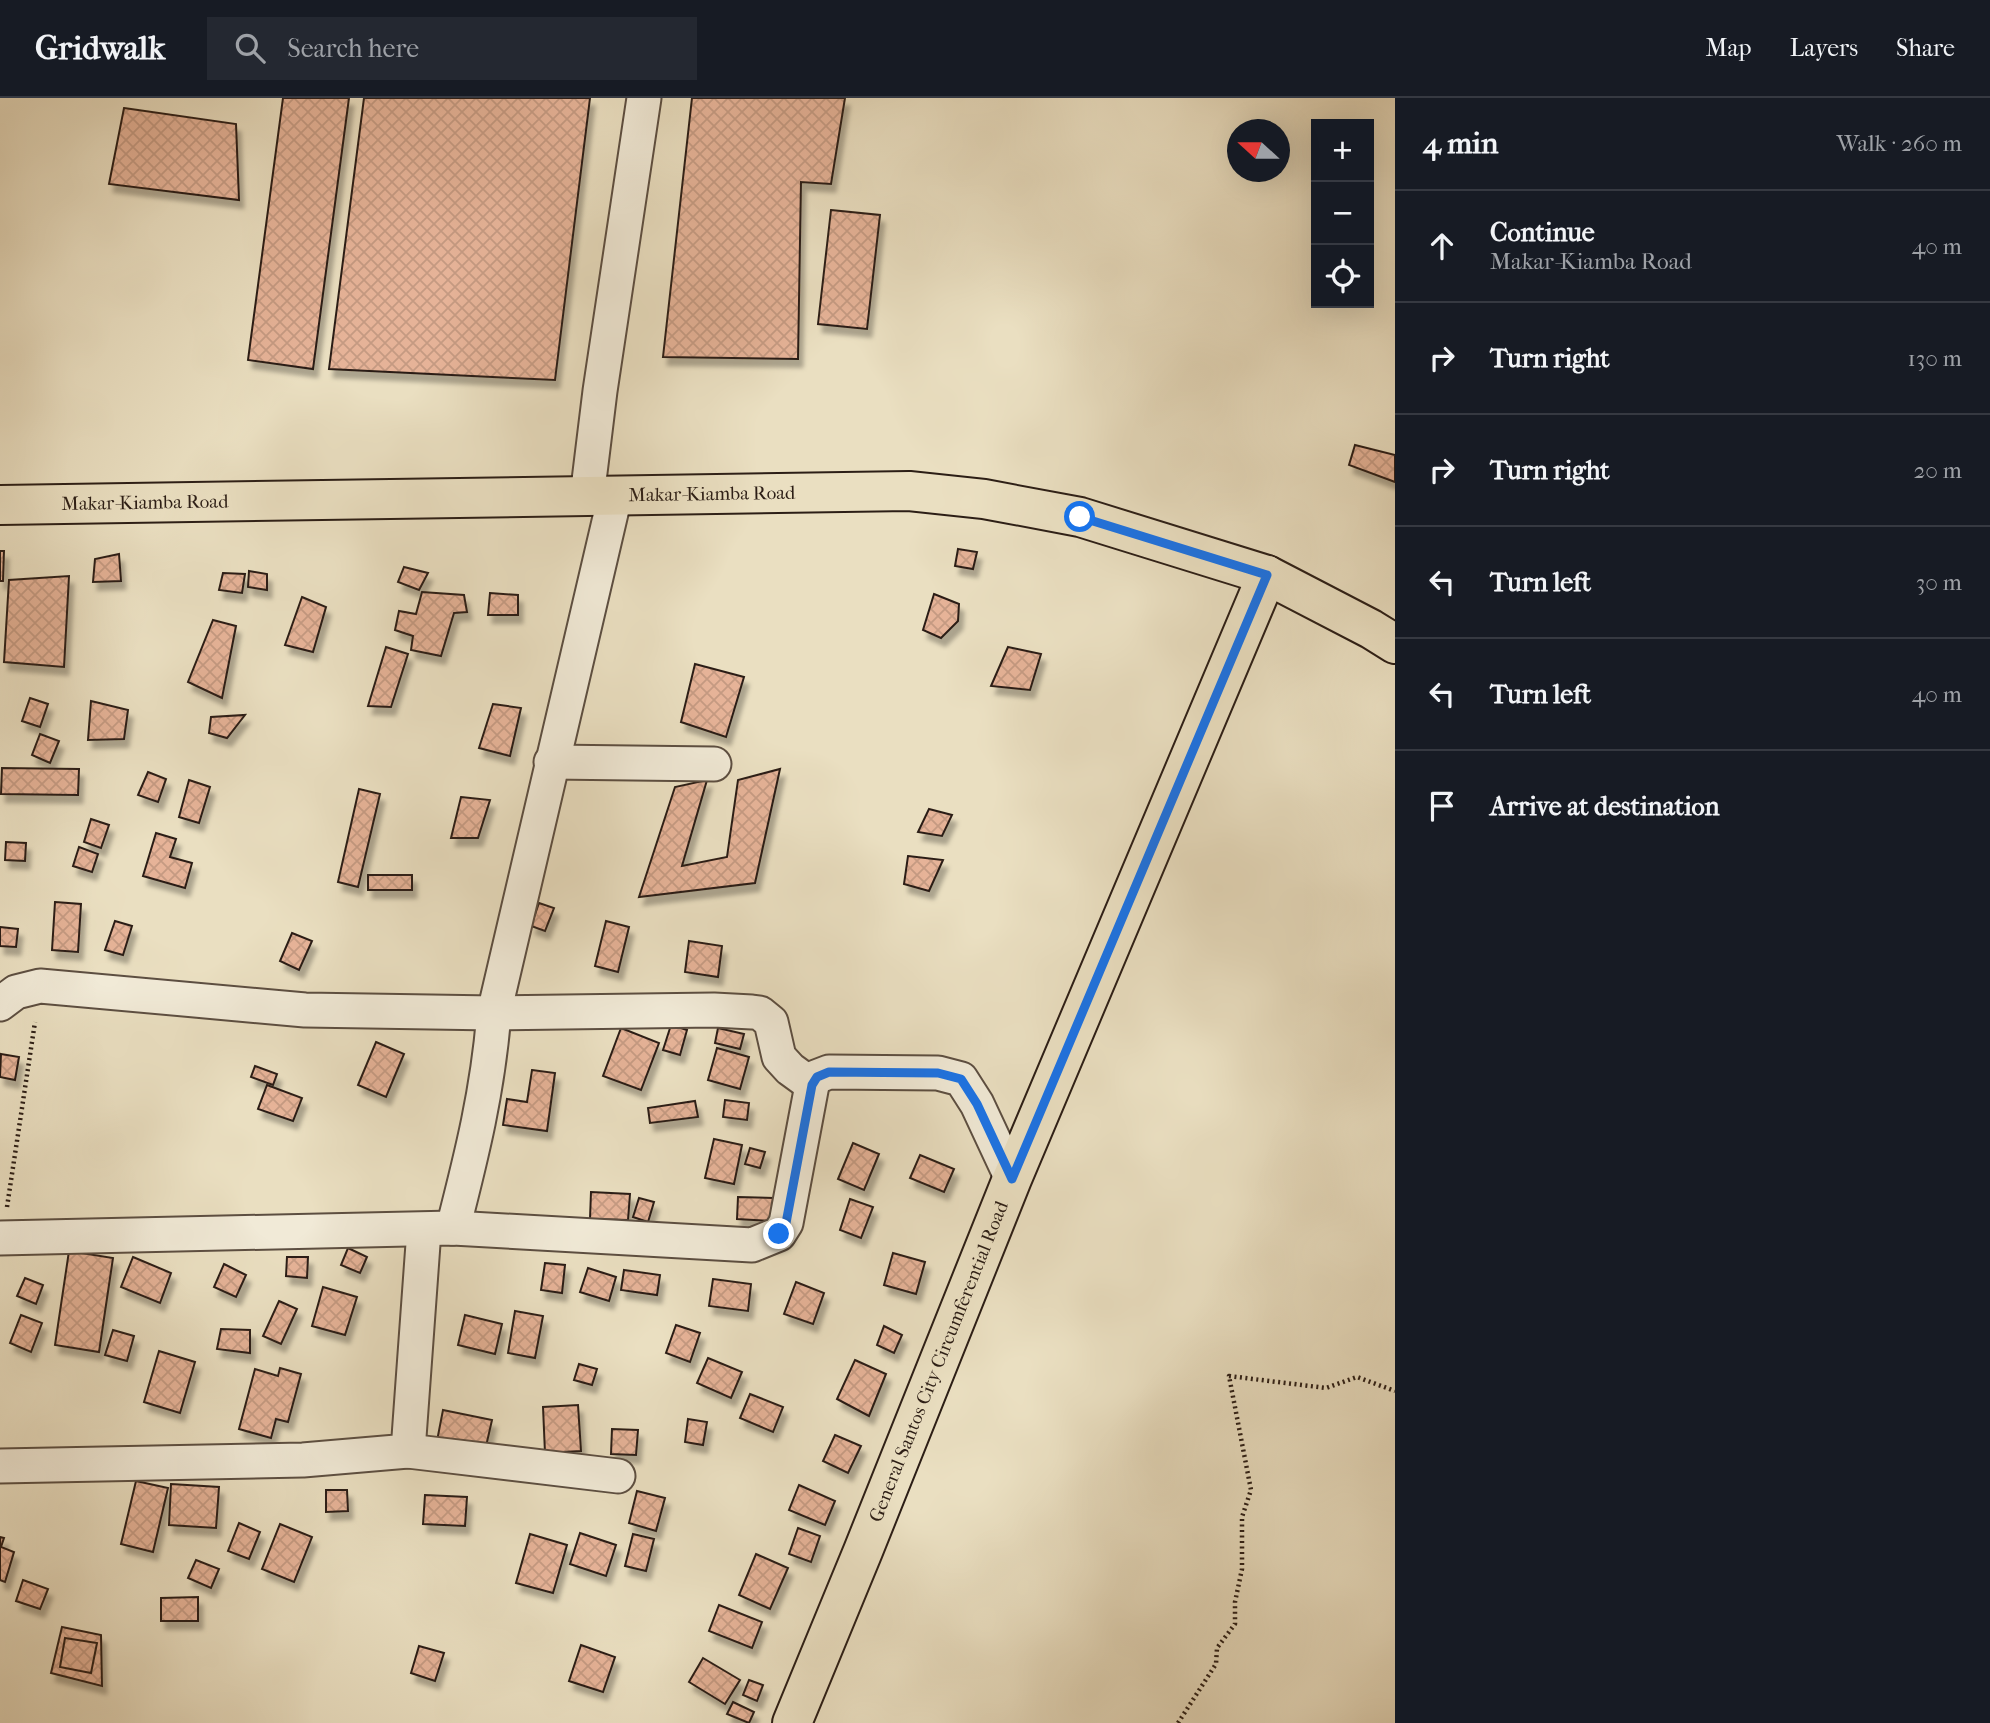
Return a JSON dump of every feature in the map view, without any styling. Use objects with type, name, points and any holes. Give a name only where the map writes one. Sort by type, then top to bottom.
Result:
[{"type":"main road","name":"Makar-Kiamba Road","points":[[0,505],[909,491],[984,499],[1080,517],[1267,575],[1371,628],[1395,644]]},
{"type":"main road","name":"General Santos City Circumferential Road","points":[[792,1723],[1012,1179],[1267,575]]},
{"type":"street","points":[[408,1451],[439,1229],[480,1123],[490,1062],[494,1013],[551,762],[601,496],[600,391],[644,98]]},
{"type":"street","points":[[551,762],[714,764]]},
{"type":"street","points":[[0,1004],[16,992],[40,986],[305,1010],[494,1013],[714,1010],[760,1013],[771,1022],[779,1057],[812,1085]]},
{"type":"street","points":[[1,1245],[439,1229],[752,1245],[779,1234],[786,1223],[812,1085],[817,1077],[829,1072],[938,1073],[961,1079],[977,1104],[1012,1179]]},
{"type":"street","points":[[0,1466],[303,1460],[408,1451],[618,1476]]},
{"type":"path","points":[[1,1245],[40,986]]},
{"type":"path","points":[[1178,1723],[1216,1664],[1217,1648],[1235,1624],[1235,1602],[1242,1569],[1242,1517],[1251,1490],[1229,1376],[1326,1388],[1357,1377],[1395,1391]]},
{"type":"building","points":[[283,98],[349,98],[313,369],[248,360]]},
{"type":"building","points":[[364,98],[590,98],[555,380],[329,369]]},
{"type":"building","points":[[692,98],[845,98],[831,184],[801,182],[798,359],[663,357]]},
{"type":"building","points":[[124,108],[236,124],[239,200],[109,184]]},
{"type":"building","points":[[831,210],[880,215],[867,329],[818,324]]},
{"type":"building","points":[[1355,445],[1395,455],[1395,482],[1349,465]]},
{"type":"building","points":[[958,549],[977,552],[973,569],[955,566]]},
{"type":"building","points":[[0,551],[4,551],[3,581],[0,581]]},
{"type":"building","points":[[119,554],[121,581],[93,582],[95,559]]},
{"type":"building","points":[[404,567],[428,573],[419,590],[398,582]]},
{"type":"building","points":[[249,571],[267,574],[267,590],[248,587]]},
{"type":"building","points":[[223,573],[245,574],[242,593],[219,590]]},
{"type":"building","points":[[69,576],[64,667],[4,662],[9,580]]},
{"type":"building","points":[[422,592],[464,595],[467,612],[454,613],[441,656],[411,650],[413,636],[395,630],[399,611],[416,614]]},
{"type":"building","points":[[490,593],[518,595],[518,615],[488,615]]},
{"type":"building","points":[[934,594],[959,604],[958,621],[941,638],[923,630]]},
{"type":"building","points":[[302,597],[326,607],[313,652],[285,645]]},
{"type":"building","points":[[213,620],[236,626],[222,698],[188,682]]},
{"type":"building","points":[[386,647],[408,654],[391,707],[368,706]]},
{"type":"building","points":[[1008,647],[1041,654],[1030,690],[991,686]]},
{"type":"building","points":[[695,664],[744,677],[726,737],[681,722]]},
{"type":"building","points":[[30,698],[48,704],[40,727],[22,721]]},
{"type":"building","points":[[91,701],[128,710],[124,739],[88,740]]},
{"type":"building","points":[[493,704],[521,708],[510,756],[479,748]]},
{"type":"building","points":[[245,715],[227,738],[209,733],[211,717]]},
{"type":"building","points":[[40,734],[59,741],[50,763],[32,755]]},
{"type":"building","points":[[2,768],[79,769],[78,795],[1,794]]},
{"type":"building","points":[[780,769],[755,883],[639,897],[675,787],[707,780],[682,866],[727,857],[738,780]]},
{"type":"building","points":[[148,772],[166,779],[158,802],[138,795]]},
{"type":"building","points":[[189,780],[210,787],[199,823],[179,817]]},
{"type":"building","points":[[359,789],[380,794],[358,887],[338,882]]},
{"type":"building","points":[[461,797],[490,800],[478,838],[451,838]]},
{"type":"building","points":[[929,809],[952,815],[942,836],[918,832]]},
{"type":"building","points":[[91,819],[109,825],[101,848],[84,842]]},
{"type":"building","points":[[156,833],[176,839],[170,857],[192,863],[185,888],[143,876]]},
{"type":"building","points":[[6,842],[26,843],[25,861],[5,860]]},
{"type":"building","points":[[79,847],[98,854],[92,872],[73,866]]},
{"type":"building","points":[[908,856],[943,860],[929,891],[904,884]]},
{"type":"building","points":[[368,875],[412,875],[412,890],[368,890]]},
{"type":"building","points":[[55,902],[81,904],[78,952],[52,950]]},
{"type":"building","points":[[539,903],[554,908],[545,931],[531,926]]},
{"type":"building","points":[[115,921],[132,926],[123,955],[105,950]]},
{"type":"building","points":[[606,921],[629,927],[618,972],[595,966]]},
{"type":"building","points":[[0,927],[18,929],[16,947],[0,946]]},
{"type":"building","points":[[292,933],[312,941],[299,970],[280,961]]},
{"type":"building","points":[[689,941],[722,946],[718,977],[685,972]]},
{"type":"building","points":[[671,1025],[687,1030],[680,1055],[663,1050]]},
{"type":"building","points":[[621,1028],[659,1043],[641,1090],[603,1076]]},
{"type":"building","points":[[718,1028],[744,1034],[740,1049],[715,1043]]},
{"type":"building","points":[[376,1042],[404,1054],[386,1097],[358,1085]]},
{"type":"building","points":[[717,1048],[749,1057],[740,1089],[708,1080]]},
{"type":"building","points":[[1,1054],[19,1057],[15,1080],[0,1077]]},
{"type":"building","points":[[255,1066],[277,1074],[273,1085],[251,1077]]},
{"type":"building","points":[[532,1070],[555,1073],[547,1131],[503,1125],[507,1099],[527,1102]]},
{"type":"building","points":[[267,1085],[302,1098],[293,1121],[258,1109]]},
{"type":"building","points":[[725,1100],[749,1103],[747,1120],[723,1117]]},
{"type":"building","points":[[695,1101],[698,1117],[650,1123],[648,1108]]},
{"type":"building","points":[[714,1139],[742,1145],[734,1184],[705,1178]]},
{"type":"building","points":[[853,1143],[879,1154],[864,1190],[838,1179]]},
{"type":"building","points":[[750,1148],[765,1152],[760,1168],[745,1164]]},
{"type":"building","points":[[920,1155],[954,1169],[944,1192],[910,1178]]},
{"type":"building","points":[[591,1192],[630,1194],[628,1220],[590,1219]]},
{"type":"building","points":[[738,1197],[773,1198],[772,1221],[737,1219]]},
{"type":"building","points":[[639,1198],[654,1202],[648,1222],[633,1217]]},
{"type":"building","points":[[850,1199],[873,1207],[861,1238],[840,1230]]},
{"type":"building","points":[[348,1248],[367,1257],[360,1273],[341,1265]]},
{"type":"building","points":[[69,1251],[113,1258],[99,1352],[55,1345]]},
{"type":"building","points":[[893,1253],[925,1262],[916,1294],[884,1285]]},
{"type":"building","points":[[133,1257],[171,1273],[160,1303],[121,1287]]},
{"type":"building","points":[[287,1257],[308,1257],[307,1278],[286,1276]]},
{"type":"building","points":[[545,1263],[565,1265],[562,1293],[541,1290]]},
{"type":"building","points":[[224,1264],[246,1275],[236,1297],[214,1287]]},
{"type":"building","points":[[588,1268],[616,1277],[609,1301],[580,1292]]},
{"type":"building","points":[[624,1270],[660,1275],[657,1295],[621,1290]]},
{"type":"building","points":[[25,1278],[43,1285],[36,1304],[17,1296]]},
{"type":"building","points":[[713,1279],[751,1284],[748,1311],[709,1306]]},
{"type":"building","points":[[796,1282],[824,1293],[813,1324],[784,1314]]},
{"type":"building","points":[[323,1287],[357,1297],[345,1335],[312,1326]]},
{"type":"building","points":[[279,1301],[297,1309],[281,1344],[263,1336]]},
{"type":"building","points":[[515,1311],[543,1316],[535,1358],[508,1353]]},
{"type":"building","points":[[21,1315],[42,1323],[31,1352],[10,1343]]},
{"type":"building","points":[[465,1315],[502,1324],[495,1354],[458,1345]]},
{"type":"building","points":[[676,1325],[700,1333],[690,1362],[666,1353]]},
{"type":"building","points":[[884,1326],[902,1335],[894,1353],[877,1345]]},
{"type":"building","points":[[221,1329],[250,1330],[250,1353],[217,1349]]},
{"type":"building","points":[[113,1330],[134,1336],[127,1361],[105,1355]]},
{"type":"building","points":[[159,1351],[195,1362],[180,1413],[144,1402]]},
{"type":"building","points":[[708,1358],[742,1372],[731,1398],[697,1383]]},
{"type":"building","points":[[855,1360],[886,1374],[869,1416],[837,1399]]},
{"type":"building","points":[[579,1364],[597,1369],[592,1385],[574,1380]]},
{"type":"building","points":[[280,1368],[301,1374],[288,1422],[276,1419],[271,1438],[239,1429],[255,1369],[278,1376]]},
{"type":"building","points":[[750,1394],[783,1407],[773,1432],[740,1418]]},
{"type":"building","points":[[578,1405],[581,1451],[545,1453],[543,1407]]},
{"type":"building","points":[[443,1410],[492,1420],[484,1455],[436,1446]]},
{"type":"building","points":[[688,1419],[707,1422],[703,1445],[685,1442]]},
{"type":"building","points":[[612,1429],[638,1430],[636,1455],[611,1454]]},
{"type":"building","points":[[835,1435],[861,1446],[848,1473],[823,1461]]},
{"type":"building","points":[[136,1481],[168,1488],[153,1552],[121,1544]]},
{"type":"building","points":[[171,1484],[219,1487],[216,1528],[169,1525]]},
{"type":"building","points":[[799,1485],[835,1501],[825,1525],[789,1510]]},
{"type":"building","points":[[326,1490],[347,1490],[348,1511],[326,1512]]},
{"type":"building","points":[[637,1491],[665,1498],[656,1531],[629,1523]]},
{"type":"building","points":[[425,1495],[467,1497],[465,1526],[423,1524]]},
{"type":"building","points":[[239,1523],[260,1532],[249,1559],[228,1551]]},
{"type":"building","points":[[280,1524],[312,1537],[294,1582],[262,1569]]},
{"type":"building","points":[[798,1528],[820,1536],[811,1562],[789,1554]]},
{"type":"building","points":[[580,1533],[616,1545],[606,1576],[570,1564]]},
{"type":"building","points":[[530,1534],[567,1545],[553,1593],[516,1583]]},
{"type":"building","points":[[633,1534],[654,1539],[646,1571],[625,1566]]},
{"type":"building","points":[[0,1537],[4,1538],[1,1547],[14,1552],[5,1582],[0,1580]]},
{"type":"building","points":[[756,1554],[788,1568],[770,1609],[739,1595]]},
{"type":"building","points":[[196,1560],[219,1569],[211,1588],[188,1578]]},
{"type":"building","points":[[23,1580],[48,1589],[40,1609],[16,1601]]},
{"type":"building","points":[[198,1597],[198,1621],[161,1621],[161,1598]]},
{"type":"building","points":[[719,1605],[762,1622],[752,1648],[709,1631]]},
{"type":"building","points":[[62,1627],[101,1635],[102,1686],[51,1673]]},
{"type":"building","points":[[65,1638],[97,1643],[91,1673],[60,1667]]},
{"type":"building","points":[[581,1645],[615,1657],[603,1692],[569,1681]]},
{"type":"building","points":[[419,1646],[444,1653],[435,1681],[411,1673]]},
{"type":"building","points":[[703,1658],[740,1680],[725,1704],[689,1682]]},
{"type":"building","points":[[749,1680],[763,1685],[757,1701],[743,1695]]},
{"type":"building","points":[[733,1702],[754,1712],[749,1723],[727,1714]]},
{"type":"route","points":[[779,1234],[786,1223],[797,1176],[812,1085],[822,1073],[938,1073],[961,1079],[977,1104],[1012,1179],[1267,575],[1080,517]]}]
